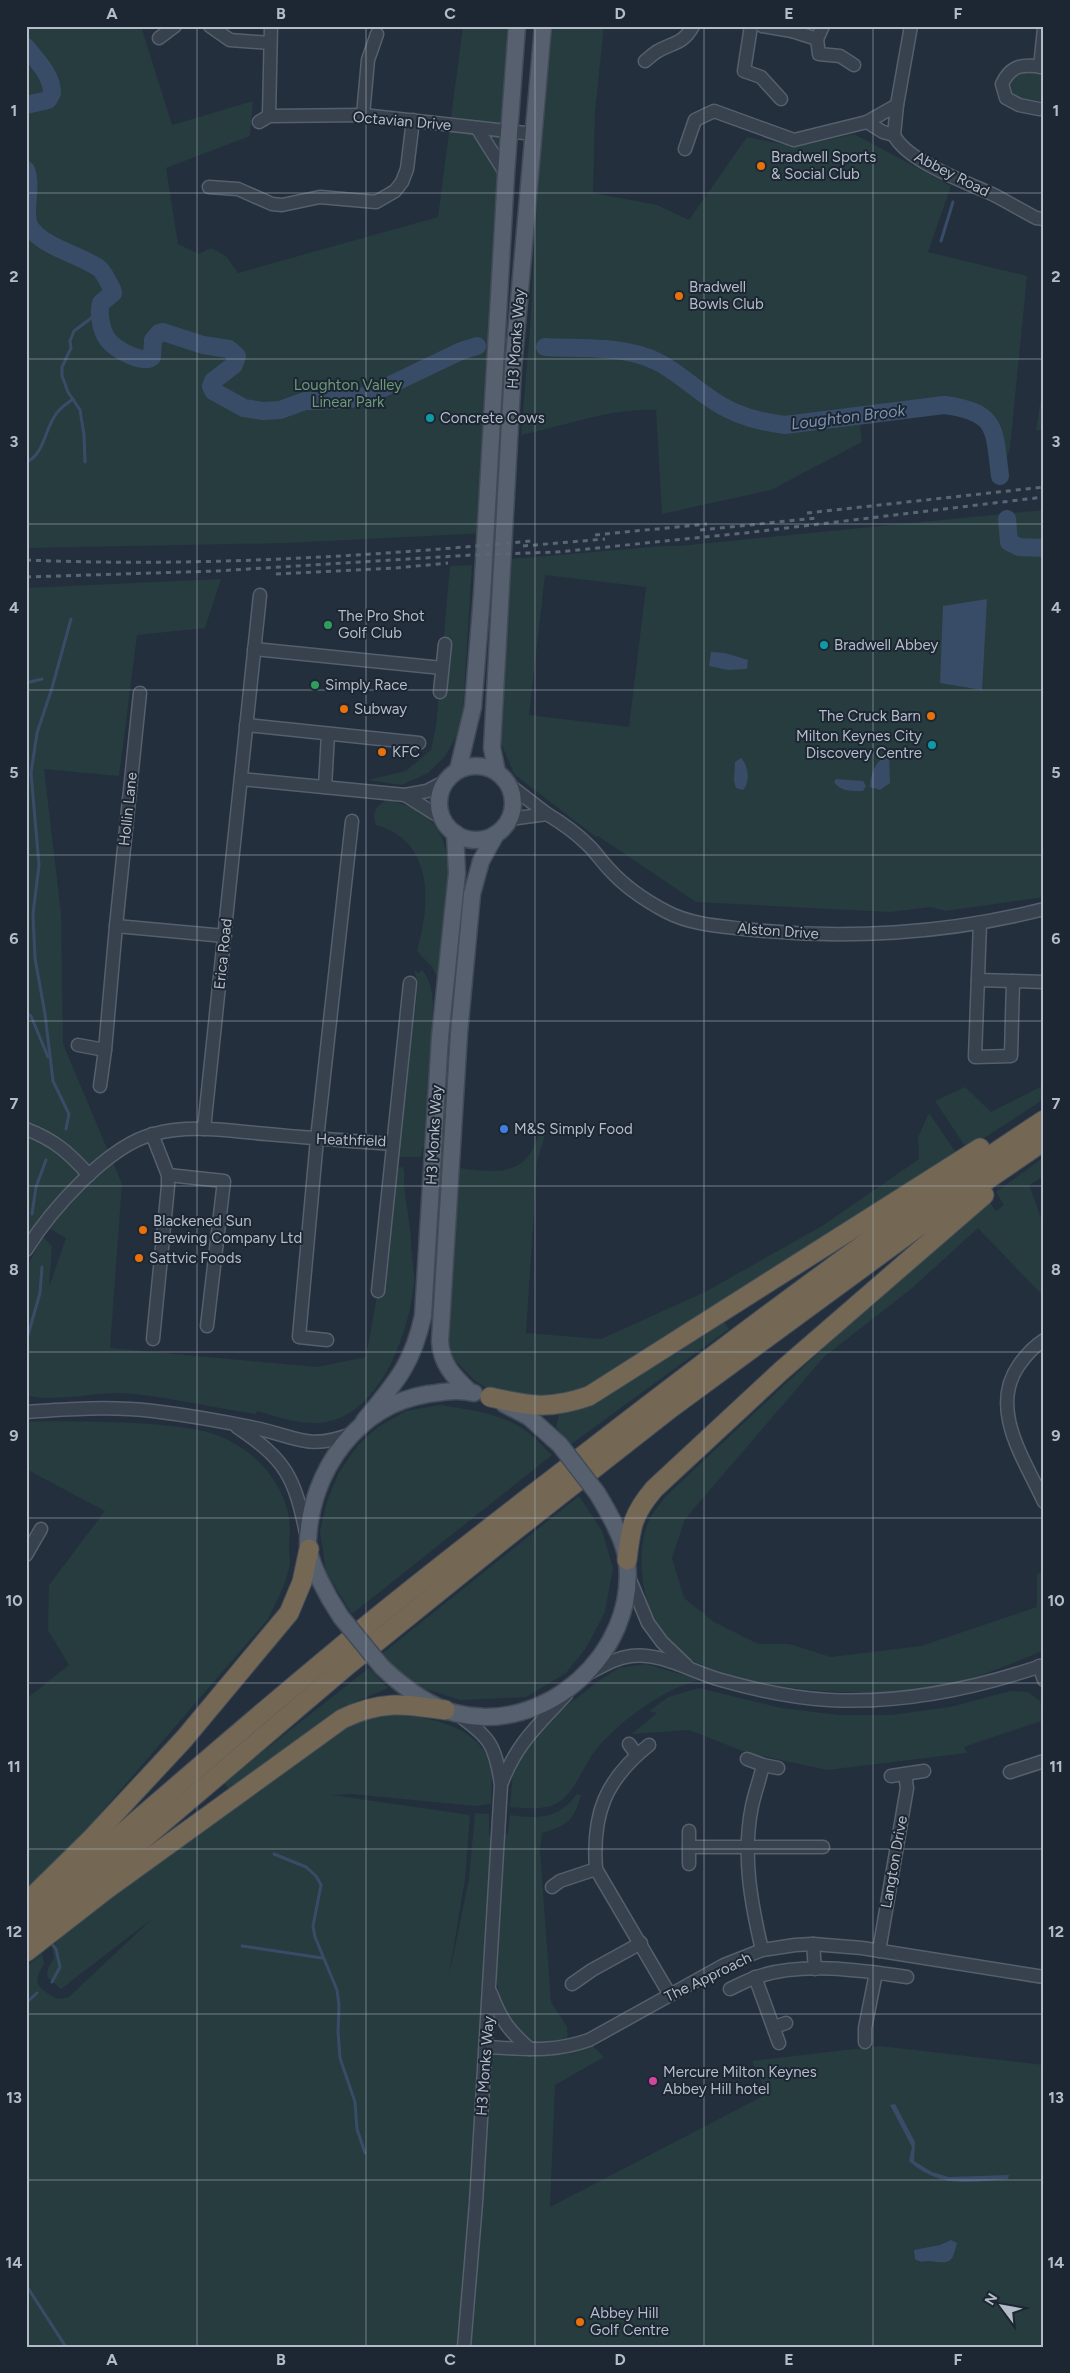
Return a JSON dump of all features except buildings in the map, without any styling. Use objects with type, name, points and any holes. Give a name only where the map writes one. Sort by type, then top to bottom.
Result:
[{"type":"highway","points":[[490,1397],[525,1405],[552,1406],[589,1396],[1044,1108]]},
{"type":"highway","points":[[36,1914],[338,1649],[490,1528],[689,1374],[839,1262],[978,1163],[1044,1120]]},
{"type":"highway","points":[[36,1914],[671,1408],[923,1223],[1044,1141]]},
{"type":"highway","points":[[627,1567],[633,1520],[641,1505],[654,1489],[781,1371],[940,1231],[1044,1147]]},
{"type":"highway","points":[[27,1947],[36,1914],[92,1838],[178,1746],[289,1613],[300,1588],[309,1545]]},
{"type":"highway","points":[[36,1914],[107,1889],[342,1718],[360,1710],[383,1704],[450,1711]]},
{"type":"main road","name":"H3 Monks Way","points":[[452,776],[473,707],[486,542],[508,132],[517,26]]},
{"type":"main road","name":"H3 Monks Way","points":[[503,778],[492,748],[513,370],[543,27]]},
{"type":"main road","points":[[466,766],[484,766],[503,778],[513,802],[510,819],[496,834],[485,839],[474,840],[455,833],[443,819],[439,807],[439,797],[452,776],[466,766]]},
{"type":"main road","name":"H3 Monks Way","points":[[364,1421],[405,1370],[418,1342],[423,1316],[440,1037],[457,873],[455,833]]},
{"type":"main road","name":"H3 Monks Way","points":[[470,1392],[450,1373],[440,1350],[448,1190],[459,1033],[472,894],[481,861],[496,834]]},
{"type":"main road","points":[[448,1391],[470,1392],[490,1397],[529,1417],[560,1445],[597,1493],[610,1517],[627,1567],[621,1614],[612,1637],[583,1678],[559,1696],[529,1710],[491,1716],[450,1711],[409,1690],[382,1667],[330,1600],[309,1545],[319,1485],[330,1462],[351,1434],[364,1421],[387,1406],[416,1396],[448,1391]]},
{"type":"street","points":[[159,38],[175,26]]},
{"type":"street","points":[[210,26],[230,40],[270,44],[271,26]]},
{"type":"street","points":[[645,61],[658,51],[678,44],[689,34],[693,26]]},
{"type":"street","points":[[751,26],[744,71],[762,77],[781,100]]},
{"type":"street","points":[[762,26],[793,28],[817,39]]},
{"type":"street","points":[[823,26],[817,39],[819,54],[840,56],[854,65]]},
{"type":"street","points":[[894,135],[897,105],[912,26]]},
{"type":"street","points":[[1040,109],[1019,105],[1006,98],[1002,84],[1008,72],[1021,66],[1042,67],[1044,30]]},
{"type":"street","points":[[363,115],[368,60],[377,34]]},
{"type":"street","name":"Octavian Drive","points":[[270,44],[264,119],[363,115],[534,134]]},
{"type":"street","points":[[685,149],[695,120],[714,111],[794,140],[866,122],[897,105]]},
{"type":"street","points":[[209,188],[238,189],[272,204],[282,205],[320,197],[376,202],[395,191],[402,182],[407,169],[413,120]]},
{"type":"street","name":"Abbey Road","points":[[866,122],[883,132],[894,135],[904,148],[940,170],[996,196],[1036,218],[1044,219]]},
{"type":"street","points":[[477,128],[506,174]]},
{"type":"street","name":"Erica Road","points":[[204,1129],[260,595]]},
{"type":"street","points":[[440,692],[444,644]]},
{"type":"street","points":[[254,649],[442,668]]},
{"type":"street","name":"Hollin Lane","points":[[100,1086],[140,693]]},
{"type":"street","points":[[246,725],[419,742]]},
{"type":"street","points":[[325,787],[328,734]]},
{"type":"street","points":[[241,779],[405,795],[427,790],[452,776]]},
{"type":"street","name":"Alston Drive","points":[[503,778],[580,838],[624,884],[669,913],[705,925],[766,932],[858,935],[980,923],[1044,909]]},
{"type":"street","points":[[405,795],[443,819]]},
{"type":"street","points":[[510,819],[548,814]]},
{"type":"street","points":[[327,1340],[298,1337],[317,1139],[352,822]]},
{"type":"street","points":[[980,923],[975,1057],[1011,1056],[1013,981]]},
{"type":"street","points":[[116,926],[225,936]]},
{"type":"street","points":[[978,980],[1044,982]]},
{"type":"street","name":"Heathfield","points":[[26,1250],[39,1228],[89,1175],[124,1148],[152,1134],[186,1128],[393,1144],[410,983]]},
{"type":"street","points":[[78,1045],[105,1050]]},
{"type":"street","points":[[26,1129],[50,1138],[71,1155],[89,1175]]},
{"type":"street","points":[[152,1134],[168,1175],[153,1339]]},
{"type":"street","points":[[378,1292],[393,1144]]},
{"type":"street","points":[[168,1175],[224,1181],[207,1326]]},
{"type":"street","points":[[1044,1340],[1028,1352],[1016,1368],[1008,1386],[1006,1400],[1010,1426],[1044,1502]]},
{"type":"street","points":[[28,1412],[69,1410],[152,1411],[254,1428],[310,1443],[335,1440],[351,1434]]},
{"type":"street","points":[[233,1425],[270,1451],[280,1462],[298,1496],[309,1545]]},
{"type":"street","points":[[26,1555],[41,1529]]},
{"type":"street","points":[[627,1567],[651,1628],[662,1642],[690,1669]]},
{"type":"street","name":"H3 Monks Way","points":[[501,1789],[510,1762],[526,1737],[583,1678],[614,1659],[646,1656],[734,1684],[794,1696],[828,1700],[912,1698],[978,1685],[1041,1666]]},
{"type":"street","points":[[1041,1666],[1044,1680]]},
{"type":"street","name":"H3 Monks Way","points":[[450,1711],[482,1732],[491,1743],[496,1754],[501,1789],[490,1989],[464,2347]]},
{"type":"street","points":[[629,1744],[638,1755]]},
{"type":"street","points":[[650,1745],[617,1776],[603,1800],[596,1822],[594,1845],[596,1869],[670,1995]]},
{"type":"street","points":[[747,1759],[778,1768]]},
{"type":"street","points":[[1010,1772],[1044,1761]]},
{"type":"street","points":[[762,1950],[750,1901],[747,1848],[752,1806],[763,1765]]},
{"type":"street","points":[[891,1776],[924,1771]]},
{"type":"street","name":"Langton Drive","points":[[879,1951],[907,1788],[905,1774]]},
{"type":"street","points":[[689,1831],[689,1864]]},
{"type":"street","points":[[689,1847],[747,1848],[805,1854],[823,1848]]},
{"type":"street","points":[[552,1887],[560,1881],[596,1869]]},
{"type":"street","points":[[572,1984],[592,1970],[641,1943]]},
{"type":"street","points":[[813,1944],[815,1969]]},
{"type":"street","name":"The Approach","points":[[486,2047],[544,2051],[566,2048],[589,2040],[724,1965],[762,1950],[813,1944],[879,1951],[1044,1977]]},
{"type":"street","points":[[730,1989],[755,1977],[784,1971],[815,1969],[876,1972],[907,1977]]},
{"type":"street","points":[[866,2042],[860,2028],[876,1972]]},
{"type":"street","points":[[755,1977],[779,2043]]},
{"type":"street","points":[[490,1989],[500,2016],[510,2033],[530,2049]]},
{"type":"street","points":[[774,2027],[786,2023]]},
{"type":"green space","name":"Loughton Valley Linear Park","points":[[26,26],[141,26],[172,125],[253,101],[250,136],[166,168],[178,244],[199,254],[211,248],[226,256],[238,273],[438,217],[463,26],[517,26],[487,533],[287,543],[26,548]]},
{"type":"green space","points":[[544,26],[604,26],[595,111],[593,193],[657,205],[689,220],[747,137],[796,147],[854,134],[951,186],[928,252],[1027,276],[1010,448],[1000,476],[994,432],[983,416],[968,409],[951,406],[910,408],[859,416],[862,442],[771,490],[662,514],[656,410],[639,410],[605,415],[521,435],[531,316],[534,243],[526,331],[518,331]]},
{"type":"green space","points":[[1022,68],[1044,70],[1044,107],[1009,96],[1005,85]]},
{"type":"green space","points":[[1044,378],[1044,431],[1036,430]]},
{"type":"green space","points":[[1044,510],[1044,897],[945,911],[931,907],[890,912],[696,902],[598,836],[596,837],[514,774],[500,740],[510,559],[679,546]],"holes":[[[545,575],[646,587],[629,727],[529,715]]]},
{"type":"green space","points":[[472,565],[462,726],[446,755],[428,773],[402,785],[368,780],[406,771],[431,750],[436,726],[450,566]]},
{"type":"green space","points":[[221,579],[205,628],[137,635],[119,776],[44,769],[61,913],[63,1044],[122,1184],[110,1348],[317,1367],[366,1357],[378,1291],[396,1168],[403,1167],[414,1279],[411,1304],[405,1327],[397,1350],[373,1392],[357,1408],[338,1419],[316,1423],[294,1421],[257,1411],[256,1414],[173,1399],[122,1393],[46,1398],[26,1395],[26,1268],[43,1237],[52,1246],[49,1287],[66,1238],[51,1229],[39,1229],[26,1250],[26,588]]},
{"type":"green space","points":[[387,800],[408,806],[424,815],[436,827],[443,841],[449,876],[449,895],[440,983],[432,967],[417,951],[425,914],[424,876],[418,860],[409,845],[395,833],[376,825],[374,817],[376,810]]},
{"type":"green space","points":[[414,970],[419,973],[422,970],[427,978],[433,1005],[426,1146],[423,1146],[421,1157],[398,1157],[418,983]]},
{"type":"green space","points":[[1044,1085],[1044,1099],[967,1149],[935,1101],[965,1087],[991,1112]]},
{"type":"green space","points":[[929,1113],[957,1154],[585,1387],[551,1398],[492,1391],[475,1381],[453,1358],[448,1339],[448,1272],[456,1236],[453,1188],[457,1187],[459,1168],[496,1171],[513,1168],[527,1158],[540,1133],[545,1135],[537,1161],[526,1333],[601,1339],[705,1292],[822,1226],[919,1159],[918,1137]]},
{"type":"green space","points":[[1044,1157],[1044,1176],[1029,1185],[1044,1226],[1044,1297],[978,1228],[911,1289],[824,1357],[685,1519],[672,1558],[684,1598],[714,1622],[758,1644],[789,1644],[831,1657],[921,1646],[1037,1607],[1037,1574],[1044,1572],[1044,1650],[994,1670],[944,1686],[916,1690],[850,1693],[779,1686],[746,1680],[716,1670],[682,1654],[668,1641],[653,1618],[643,1582],[641,1562],[644,1534],[658,1506],[666,1496],[859,1315],[988,1200],[996,1211],[1004,1205],[996,1192]]},
{"type":"green space","points":[[722,1319],[729,1329],[570,1445],[556,1427],[560,1411]]},
{"type":"green space","points":[[440,1405],[486,1413],[508,1421],[529,1433],[552,1455],[352,1614],[326,1572],[320,1531],[327,1501],[339,1472],[358,1445],[378,1427],[406,1411]]},
{"type":"green space","points":[[26,1422],[124,1422],[181,1427],[199,1430],[231,1441],[258,1460],[278,1487],[285,1502],[290,1521],[290,1563],[284,1585],[268,1619],[73,1845],[26,1891],[26,1699],[69,1665],[48,1630],[49,1585],[105,1511],[26,1469]]},
{"type":"green space","points":[[579,1496],[602,1531],[613,1568],[605,1612],[586,1648],[566,1673],[526,1697],[460,1700],[420,1687],[394,1667],[383,1653]]},
{"type":"green space","points":[[646,1664],[701,1680],[672,1690],[626,1720],[592,1755],[570,1792],[559,1802],[542,1808],[510,1807],[513,1770],[528,1740],[555,1715],[600,1680],[619,1668]]},
{"type":"green space","points":[[369,1668],[388,1688],[344,1707],[229,1790],[224,1782]]},
{"type":"green space","points":[[699,1688],[781,1708],[839,1715],[891,1715],[950,1707],[1011,1691],[1028,1692],[1040,1701],[1044,1720],[964,1747],[967,1753],[827,1770],[748,1753],[689,1730],[632,1734],[657,1713],[649,1711],[668,1697]]},
{"type":"green space","points":[[388,1714],[433,1720],[463,1731],[475,1740],[484,1751],[490,1765],[492,1779],[491,1804],[475,1806],[352,1794],[332,1795],[470,1815],[465,1879],[448,1981],[469,1879],[475,1813],[489,1814],[489,1836],[493,1837],[486,2047],[592,2045],[604,2057],[555,2085],[550,2207],[767,2094],[752,2061],[880,2046],[1044,2065],[1044,2347],[26,2347],[26,1967],[42,1953],[44,1964],[38,1977],[39,1986],[58,1999],[69,1997],[153,1918],[61,1989],[47,1977],[48,1968],[54,1958],[52,1948],[77,1923],[297,1758],[364,1715]]},
{"type":"green space","points":[[577,1794],[581,1795],[572,1817],[558,1828],[542,1833],[540,1851],[551,2002],[567,2027],[568,2043],[539,2044],[528,2042],[503,2014],[496,1978],[504,1835],[508,1834],[510,1815],[539,1817],[555,1813]]},
{"type":"water","points":[[987,599],[982,690],[940,683],[943,606]]},
{"type":"water","points":[[711,652],[725,653],[748,660],[747,669],[728,670],[709,666]]},
{"type":"water","points":[[889,754],[890,783],[880,790],[870,787],[871,776],[877,764]]},
{"type":"water","points":[[741,758],[748,773],[747,782],[743,790],[736,788],[734,781],[735,762]]},
{"type":"water","points":[[836,779],[863,781],[866,786],[863,791],[847,790],[840,788],[834,782]]},
{"type":"water","points":[[895,2104],[915,2142],[914,2161],[932,2172],[949,2177],[1009,2175],[1008,2179],[956,2182],[932,2176],[921,2170],[909,2161],[912,2147],[890,2105]]},
{"type":"water","points":[[951,2240],[957,2243],[954,2255],[949,2261],[922,2262],[915,2259],[914,2250],[940,2245]]},
{"type":"waterway","name":"Loughton Brook","points":[[26,47],[47,74],[52,93],[48,100],[26,105]]},
{"type":"waterway","name":"Loughton Brook","points":[[26,170],[28,177],[27,215],[30,227],[43,240],[100,269],[112,289],[113,293],[101,303],[100,307],[102,327],[108,340],[129,355],[142,359],[152,357],[153,340],[159,333],[163,332],[203,345],[229,349],[237,356],[234,365],[213,381],[211,386],[213,391],[244,408],[263,411],[280,410],[305,401],[346,400],[369,395],[461,351],[477,346]]},
{"type":"waterway","points":[[941,241],[953,202]]},
{"type":"waterway","points":[[85,462],[84,435],[80,410],[68,392],[62,376],[62,367],[71,348],[70,341],[74,331],[98,313]]},
{"type":"waterway","name":"Loughton Brook","points":[[545,347],[617,350],[645,357],[671,370],[719,405],[746,417],[775,424],[785,425],[944,405],[962,408],[975,412],[984,418],[990,426],[994,435],[1000,476]]},
{"type":"waterway","points":[[26,462],[36,455],[57,413],[73,399]]},
{"type":"waterway","name":"Loughton Brook","points":[[1007,519],[1009,542],[1019,547],[1044,548]]},
{"type":"waterway","points":[[66,1129],[69,1114],[53,1081],[45,1014],[35,958],[33,914],[39,865],[31,773],[37,733],[52,688],[71,619]]},
{"type":"waterway","points":[[26,683],[42,679]]},
{"type":"waterway","points":[[26,866],[26,873]]},
{"type":"waterway","points":[[26,1013],[31,1016],[48,1057]]},
{"type":"waterway","points":[[32,1214],[36,1187],[46,1160]]},
{"type":"waterway","points":[[26,1342],[40,1293],[42,1267]]},
{"type":"waterway","points":[[274,1854],[306,1867],[316,1876],[321,1885],[313,1926],[315,1937],[337,1990],[340,2058],[355,2102],[357,2129],[365,2153]]},
{"type":"waterway","points":[[50,1942],[56,1949],[60,1967],[52,1982]]},
{"type":"waterway","points":[[242,1946],[322,1958]]},
{"type":"waterway","points":[[26,2003],[37,1993]]},
{"type":"waterway","points":[[26,2285],[66,2347]]},
{"type":"railway","points":[[807,513],[1044,487]]},
{"type":"railway","points":[[26,577],[216,571],[472,555],[557,552],[745,533],[1044,497]]},
{"type":"railway","points":[[700,530],[817,518]]},
{"type":"railway","points":[[595,535],[707,524]]},
{"type":"railway","points":[[523,546],[605,539]]},
{"type":"railway","points":[[26,560],[152,562],[278,559],[405,552],[531,541]]},
{"type":"railway","points":[[276,574],[396,568],[448,563]]},
{"type":"place","name":"Bradwell Sports & Social Club","points":[[761,166]]},
{"type":"place","name":"Bradwell Bowls Club","points":[[679,296]]},
{"type":"place","name":"Concrete Cows","points":[[430,418]]},
{"type":"place","name":"The Pro Shot Golf Club","points":[[328,625]]},
{"type":"place","name":"Bradwell Abbey","points":[[824,645]]},
{"type":"place","name":"Simply Race","points":[[315,685]]},
{"type":"place","name":"Subway","points":[[344,709]]},
{"type":"place","name":"The Cruck Barn","points":[[931,716]]},
{"type":"place","name":"Milton Keynes City Discovery Centre","points":[[932,745]]},
{"type":"place","name":"KFC","points":[[382,752]]},
{"type":"place","name":"M&S Simply Food","points":[[504,1129]]},
{"type":"place","name":"Blackened Sun Brewing Company Ltd","points":[[143,1230]]},
{"type":"place","name":"Sattvic Foods","points":[[139,1258]]},
{"type":"place","name":"Mercure Milton Keynes Abbey Hill hotel","points":[[653,2081]]},
{"type":"place","name":"Abbey Hill Golf Centre","points":[[580,2322]]}]
